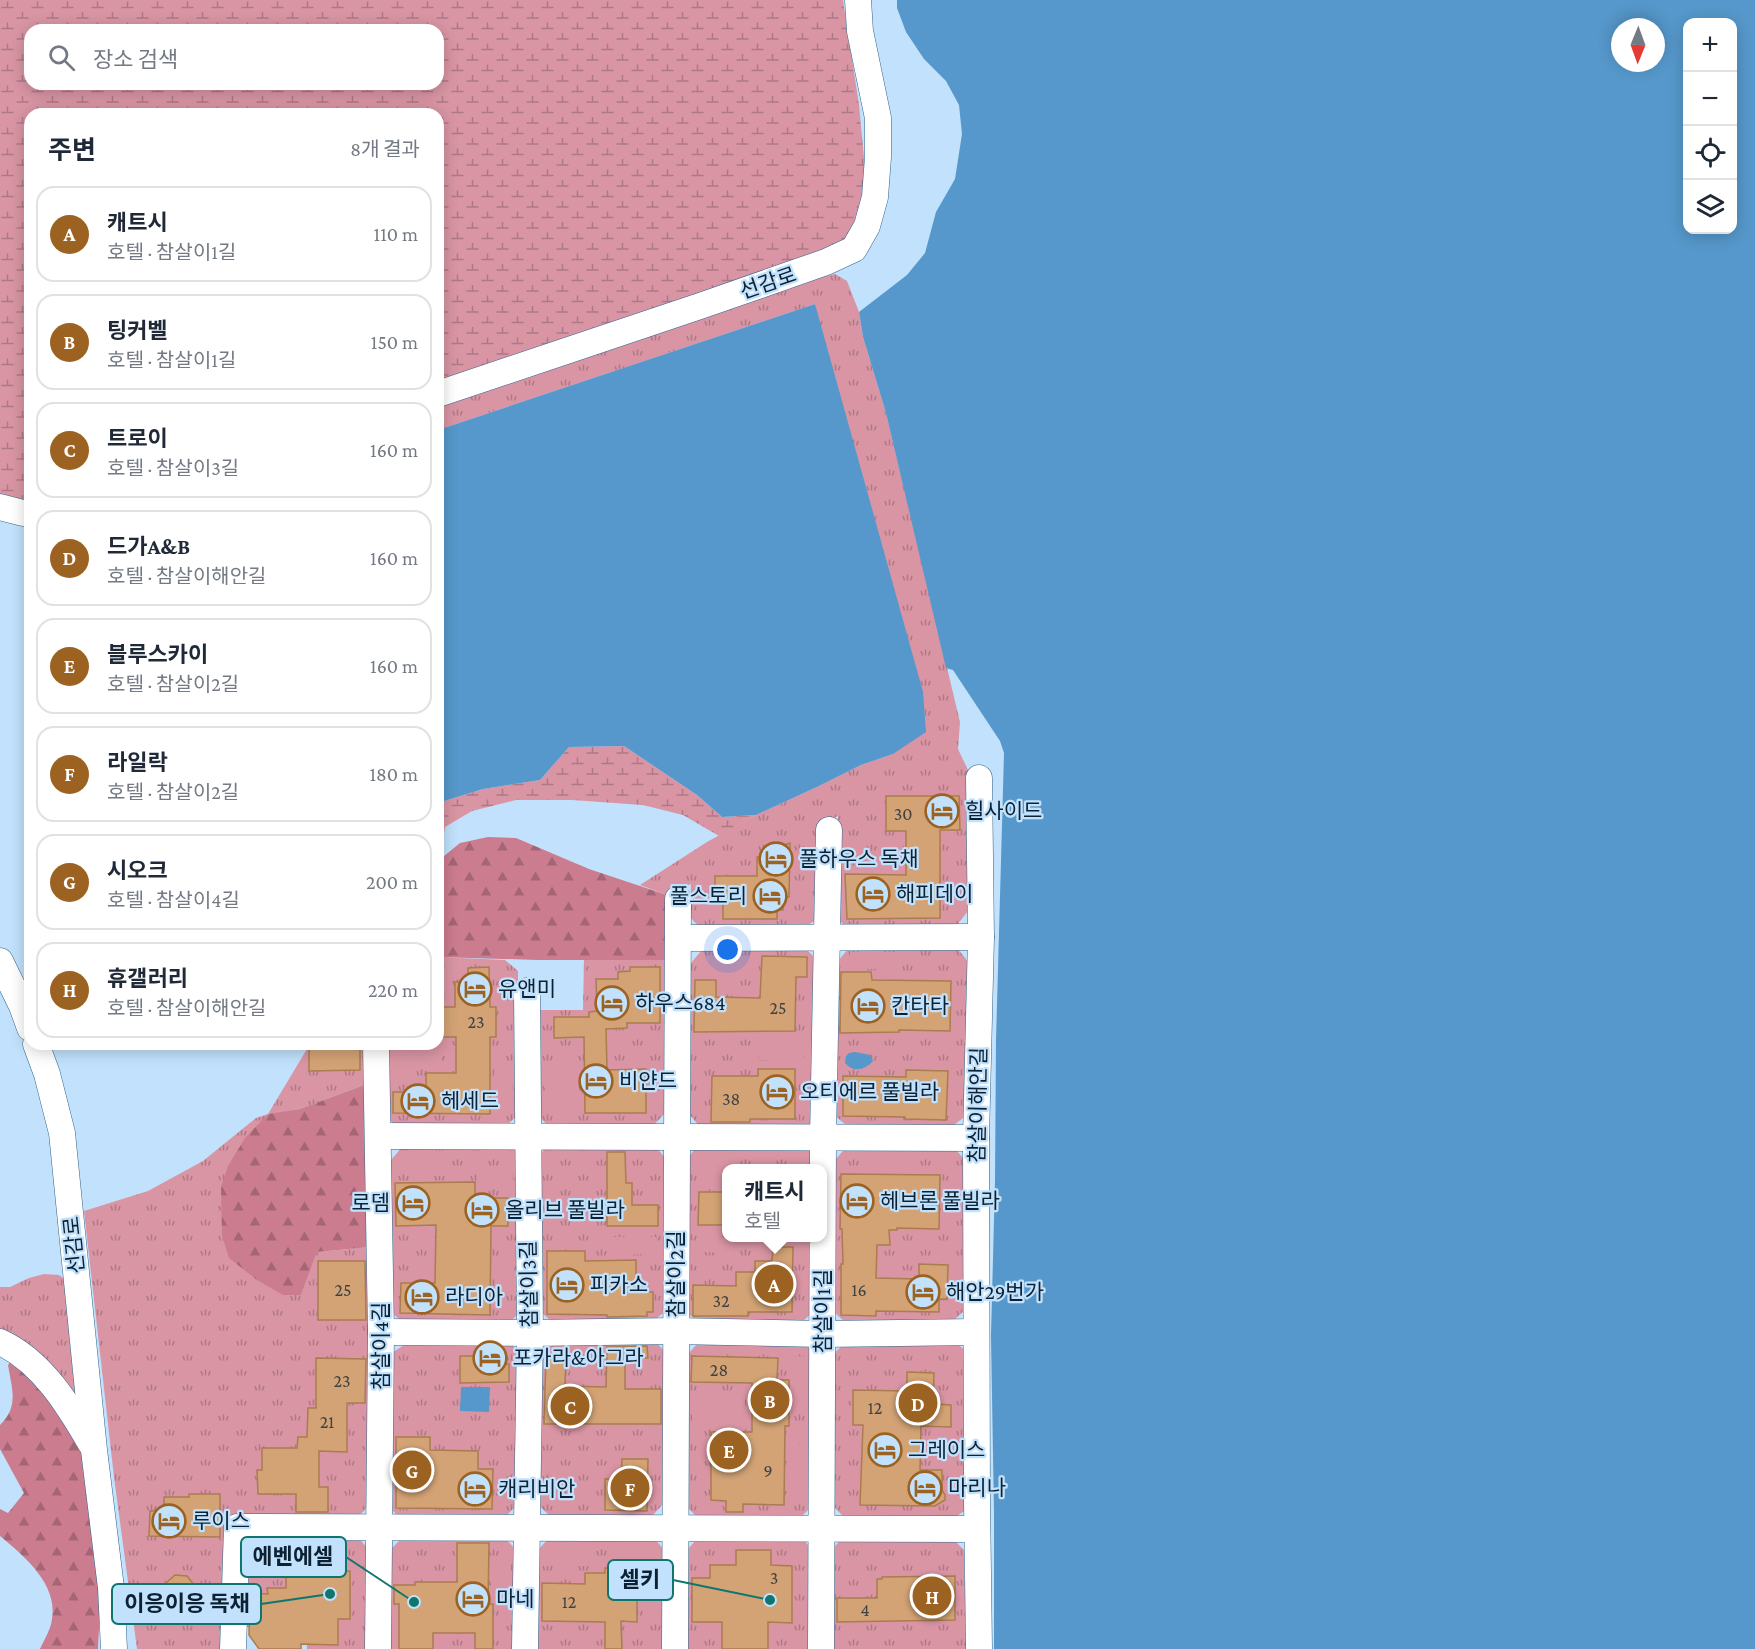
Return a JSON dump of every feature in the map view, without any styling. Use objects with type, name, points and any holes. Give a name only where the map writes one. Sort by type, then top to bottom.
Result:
[{"type":"street","name":"선감로","points":[[444,392],[703,305],[826,262],[854,249],[867,226],[875,197],[878,157],[878,118],[860,31],[858,0]]},
{"type":"street","points":[[0,507],[24,513]]},
{"type":"street","name":"참살이해안길","points":[[979,778],[981,937],[976,1138],[979,1649]]},
{"type":"street","name":"참살이1길","points":[[824,1164],[829,830]]},
{"type":"street","name":"참살이2길","points":[[675,1649],[678,899]]},
{"type":"street","points":[[678,938],[981,937]]},
{"type":"street","points":[[0,961],[24,1012]]},
{"type":"street","name":"참살이3길","points":[[525,1649],[530,1333],[527,991]]},
{"type":"street","name":"선감로","points":[[38,1050],[47,1074],[62,1133],[94,1450],[111,1588],[114,1649]]},
{"type":"street","name":"참살이4길","points":[[376,1050],[381,1332],[378,1649]]},
{"type":"street","points":[[379,1136],[976,1138]]},
{"type":"street","name":"참살이1길","points":[[821,1649],[823,1242]]},
{"type":"street","points":[[381,1332],[675,1331],[822,1334],[976,1332]]},
{"type":"street","name":"선감로","points":[[0,1342],[13,1348],[29,1361],[60,1395],[94,1450]]},
{"type":"street","points":[[233,1649],[237,1527],[977,1529]]},
{"type":"green space","points":[[0,0],[843,0],[859,105],[866,179],[861,215],[852,234],[837,248],[444,383],[444,108],[24,108],[24,502],[0,495]]},
{"type":"green space","points":[[835,274],[847,281],[859,312],[863,337],[886,413],[960,722],[958,749],[968,770],[968,911],[957,925],[847,928],[837,918],[838,816],[818,826],[819,917],[806,927],[701,929],[690,917],[691,884],[667,895],[640,885],[707,842],[756,815],[861,765],[893,754],[815,304],[444,428],[444,399],[813,279]]},
{"type":"green space","points":[[624,746],[697,795],[722,817],[756,815],[719,836],[683,815],[643,805],[572,800],[516,800],[472,811],[445,827],[444,834],[444,801],[483,789],[540,780],[569,747]]},
{"type":"green space","points":[[488,837],[516,838],[589,869],[667,895],[665,960],[444,957],[444,856],[460,843]]},
{"type":"green space","points":[[805,948],[818,961],[817,1117],[806,1128],[701,1128],[689,1114],[691,963],[702,950]]},
{"type":"green space","points":[[849,948],[958,949],[969,963],[967,1115],[954,1125],[846,1125],[834,1115],[837,962]]},
{"type":"green space","points":[[850,952],[898,952],[898,969],[850,969]]},
{"type":"green space","points":[[749,956],[749,975],[707,976],[706,957]]},
{"type":"green space","points":[[444,957],[505,960],[518,971],[518,1115],[504,1128],[396,1127],[385,1114],[384,1050],[444,1050]]},
{"type":"green space","points":[[584,960],[665,960],[666,1112],[653,1126],[550,1128],[537,1114],[537,1010],[583,1010]]},
{"type":"green space","points":[[759,1039],[804,1039],[804,1061],[759,1060]]},
{"type":"green space","points":[[306,1050],[363,1050],[364,1085],[300,1109],[268,1115],[301,1294],[317,1252],[370,1247],[369,1503],[358,1516],[227,1515],[224,1649],[137,1649],[114,1477],[84,1211],[148,1191],[203,1161],[256,1118],[268,1114]]},
{"type":"green space","points":[[395,1050],[441,1050],[441,1069],[395,1069]]},
{"type":"green space","points":[[545,1066],[573,1066],[573,1113],[545,1113]]},
{"type":"green space","points":[[494,1071],[512,1071],[512,1102],[493,1103]]},
{"type":"green space","points":[[364,1085],[370,1247],[317,1252],[301,1295],[283,1295],[257,1280],[229,1258],[222,1236],[221,1187],[228,1166],[245,1138],[268,1114],[300,1109]]},
{"type":"green space","points":[[549,1144],[654,1145],[668,1161],[667,1310],[653,1321],[553,1323],[539,1310],[535,1160]]},
{"type":"green space","points":[[511,1145],[521,1159],[522,1310],[510,1322],[402,1322],[390,1311],[391,1160],[403,1146]]},
{"type":"green space","points":[[698,1145],[805,1145],[817,1159],[817,1164],[722,1164],[722,1242],[816,1242],[815,1310],[802,1322],[697,1321],[685,1311],[687,1159]]},
{"type":"green space","points":[[848,1145],[954,1148],[968,1163],[965,1310],[951,1323],[847,1324],[834,1312],[836,1159]]},
{"type":"green space","points":[[699,1154],[718,1154],[718,1188],[699,1188]]},
{"type":"green space","points":[[880,1156],[897,1156],[896,1198],[879,1197]]},
{"type":"green space","points":[[446,1157],[446,1176],[407,1176],[407,1158]]},
{"type":"green space","points":[[478,1170],[512,1171],[512,1189],[478,1189]]},
{"type":"green space","points":[[700,1236],[722,1237],[722,1242],[740,1242],[740,1253],[700,1252]]},
{"type":"green space","points":[[614,1237],[656,1237],[656,1254],[615,1255]]},
{"type":"green space","points":[[495,1256],[514,1256],[514,1295],[495,1295]]},
{"type":"green space","points":[[44,1274],[59,1275],[66,1280],[79,1411],[0,1332],[0,1287],[10,1287]]},
{"type":"green space","points":[[850,1339],[952,1340],[966,1351],[966,1510],[949,1521],[848,1521],[832,1505],[833,1354]]},
{"type":"green space","points":[[508,1340],[520,1354],[519,1503],[505,1517],[400,1518],[389,1507],[393,1352],[409,1342]]},
{"type":"green space","points":[[654,1340],[666,1353],[665,1502],[652,1516],[550,1516],[535,1502],[539,1351],[555,1341]]},
{"type":"green space","points":[[803,1342],[815,1355],[813,1505],[800,1518],[699,1519],[684,1504],[688,1354],[697,1344]]},
{"type":"green space","points":[[792,1356],[812,1357],[811,1399],[792,1399]]},
{"type":"green space","points":[[14,1357],[26,1366],[87,1451],[101,1585],[98,1649],[40,1649],[51,1623],[50,1594],[45,1583],[29,1562],[0,1536],[0,1509],[8,1513],[24,1493],[0,1449],[0,1425],[12,1404],[8,1365]]},
{"type":"green space","points":[[692,1399],[745,1399],[745,1427],[692,1427]]},
{"type":"green space","points":[[789,1445],[809,1445],[808,1488],[789,1488]]},
{"type":"green space","points":[[356,1535],[370,1551],[370,1649],[307,1649],[307,1628],[240,1627],[240,1551],[254,1536]]},
{"type":"green space","points":[[845,1536],[952,1538],[964,1550],[966,1649],[829,1649],[831,1550]]},
{"type":"green space","points":[[403,1537],[505,1538],[516,1550],[516,1649],[390,1649],[390,1550]]},
{"type":"green space","points":[[550,1537],[654,1538],[665,1551],[665,1649],[537,1649],[537,1551]]},
{"type":"green space","points":[[699,1537],[802,1538],[814,1552],[814,1649],[687,1649],[685,1552]]},
{"type":"green space","points":[[607,1543],[651,1544],[651,1563],[607,1563]]},
{"type":"green space","points":[[546,1546],[590,1547],[590,1566],[546,1566]]},
{"type":"green space","points":[[491,1559],[511,1559],[510,1597],[491,1597]]},
{"type":"water","points":[[897,0],[1755,0],[1755,1649],[994,1649],[991,1336],[1004,753],[1000,741],[953,670],[946,668],[886,413],[863,337],[859,312],[907,275],[925,253],[936,212],[955,179],[962,134],[959,105],[946,81],[924,59],[906,32],[897,8]]},
{"type":"water","points":[[815,304],[923,692],[926,732],[893,754],[861,765],[756,815],[722,817],[697,795],[624,746],[569,747],[540,780],[483,789],[444,801],[444,428]]},
{"type":"water","points":[[855,1052],[870,1055],[873,1061],[863,1068],[855,1069],[848,1066],[845,1063],[846,1056]]},
{"type":"water","points":[[461,1387],[490,1387],[489,1412],[460,1411]]},
{"type":"building","points":[[886,796],[959,796],[960,830],[940,830],[940,918],[847,919],[845,874],[906,875],[906,831],[886,831]]},
{"type":"building","points":[[790,843],[789,897],[783,897],[783,910],[777,910],[777,919],[723,919],[723,898],[715,898],[715,876],[757,876],[757,857],[769,857],[769,850]]},
{"type":"building","points":[[762,956],[807,957],[807,977],[796,977],[795,1031],[694,1032],[695,980],[716,980],[716,997],[760,998]]},
{"type":"building","points":[[489,967],[490,1007],[496,1007],[496,1037],[490,1037],[490,1114],[393,1113],[393,1092],[426,1092],[426,1073],[456,1073],[456,1037],[444,1037],[444,1007],[455,1007],[455,982],[468,982],[468,968]]},
{"type":"building","points":[[630,967],[660,967],[660,1023],[627,1023],[627,1028],[606,1029],[607,1070],[646,1069],[646,1113],[585,1113],[584,1037],[554,1038],[554,1017],[589,1017],[589,1012],[597,1011],[596,979],[618,979],[618,972],[630,971]]},
{"type":"building","points":[[841,972],[871,972],[872,980],[951,981],[950,1031],[899,1030],[899,1032],[840,1033]]},
{"type":"building","points":[[309,1050],[360,1050],[360,1070],[309,1071]]},
{"type":"building","points":[[758,1069],[795,1069],[795,1119],[711,1122],[712,1076],[758,1076]]},
{"type":"building","points":[[906,1070],[948,1071],[946,1120],[843,1116],[843,1076],[906,1077]]},
{"type":"building","points":[[607,1152],[625,1152],[626,1183],[632,1183],[632,1205],[658,1205],[658,1226],[607,1226]]},
{"type":"building","points":[[841,1174],[940,1175],[939,1229],[897,1228],[897,1230],[889,1230],[890,1245],[877,1245],[876,1278],[919,1279],[919,1264],[948,1265],[947,1299],[939,1299],[939,1312],[876,1311],[876,1316],[841,1315],[841,1264],[843,1264],[842,1229],[840,1229]]},
{"type":"building","points":[[475,1182],[475,1198],[508,1198],[508,1226],[491,1226],[490,1315],[400,1313],[401,1283],[435,1283],[436,1225],[396,1226],[395,1183]]},
{"type":"building","points":[[699,1192],[722,1192],[722,1225],[698,1225]]},
{"type":"building","points":[[773,1247],[793,1247],[792,1312],[748,1312],[748,1316],[693,1316],[693,1285],[736,1286],[736,1272],[755,1272],[755,1261],[772,1261]]},
{"type":"building","points":[[547,1251],[585,1251],[585,1261],[636,1260],[636,1292],[653,1292],[653,1312],[647,1312],[647,1316],[607,1317],[607,1315],[547,1314]]},
{"type":"building","points":[[318,1261],[365,1261],[366,1320],[318,1320]]},
{"type":"building","points":[[647,1346],[648,1358],[625,1358],[625,1389],[661,1389],[661,1424],[544,1424],[546,1357],[566,1357],[565,1386],[606,1387],[607,1347]]},
{"type":"building","points":[[481,1348],[503,1348],[503,1364],[509,1364],[509,1382],[460,1383],[460,1356],[481,1356]]},
{"type":"building","points":[[692,1356],[778,1358],[777,1380],[789,1380],[789,1426],[785,1426],[784,1505],[743,1504],[743,1512],[726,1512],[726,1501],[711,1500],[711,1432],[752,1432],[752,1383],[691,1382]]},
{"type":"building","points":[[316,1358],[366,1359],[365,1403],[347,1403],[347,1452],[319,1451],[319,1487],[328,1487],[328,1512],[296,1512],[296,1494],[258,1494],[257,1470],[262,1470],[262,1448],[297,1448],[298,1437],[307,1437],[308,1408],[316,1408]]},
{"type":"building","points":[[907,1372],[934,1373],[933,1404],[951,1405],[951,1427],[921,1426],[920,1470],[942,1470],[942,1490],[945,1500],[935,1506],[860,1505],[863,1425],[853,1425],[853,1390],[907,1391]]},
{"type":"building","points":[[396,1437],[430,1437],[430,1450],[478,1451],[478,1469],[493,1469],[492,1509],[396,1508]]},
{"type":"building","points":[[622,1459],[648,1459],[647,1511],[605,1510],[605,1479],[621,1479]]},
{"type":"building","points":[[189,1494],[220,1494],[220,1537],[149,1536],[150,1511],[164,1511],[164,1497],[189,1497]]},
{"type":"building","points":[[457,1543],[489,1543],[488,1604],[493,1604],[493,1649],[475,1649],[475,1633],[433,1633],[433,1649],[399,1649],[399,1604],[394,1604],[394,1585],[415,1585],[415,1582],[457,1582]]},
{"type":"building","points":[[736,1550],[771,1550],[771,1565],[792,1566],[792,1623],[768,1622],[768,1649],[722,1649],[722,1622],[692,1622],[692,1578],[710,1578],[710,1565],[736,1565]]},
{"type":"building","points":[[286,1560],[302,1560],[302,1571],[350,1571],[350,1619],[338,1619],[338,1645],[301,1644],[301,1649],[259,1649],[249,1635],[250,1593],[268,1594],[267,1588],[286,1588]]},
{"type":"building","points":[[605,1568],[637,1569],[637,1622],[621,1621],[622,1649],[605,1649],[605,1622],[542,1621],[542,1583],[585,1584],[585,1573],[605,1573]]},
{"type":"building","points":[[175,1575],[187,1576],[199,1594],[211,1594],[210,1618],[166,1616],[167,1582]]},
{"type":"building","points":[[955,1576],[955,1620],[837,1622],[837,1598],[877,1598],[877,1579],[882,1579],[882,1577]]},
{"type":"place","name":"힐사이드","points":[[942,811]]},
{"type":"place","name":"풀하우스 독채","points":[[776,859]]},
{"type":"place","name":"해피데이","points":[[873,894]]},
{"type":"place","name":"풀스토리","points":[[770,896]]},
{"type":"place","name":"유앤미","points":[[475,989]]},
{"type":"place","name":"하우스684","points":[[612,1003]]},
{"type":"place","name":"칸타타","points":[[868,1006]]},
{"type":"place","name":"비얀드","points":[[596,1081]]},
{"type":"place","name":"오티에르 풀빌라","points":[[777,1092]]},
{"type":"place","name":"헤세드","points":[[418,1101]]},
{"type":"place","name":"헤브론 풀빌라","points":[[857,1201]]},
{"type":"place","name":"로뎀","points":[[413,1203]]},
{"type":"place","name":"올리브 풀빌라","points":[[482,1210]]},
{"type":"place","name":"캐트시","points":[[774,1284]]},
{"type":"place","name":"피카소","points":[[567,1285]]},
{"type":"place","name":"해안29번가","points":[[923,1292]]},
{"type":"place","name":"라디아","points":[[422,1297]]},
{"type":"place","name":"포카라&아그라","points":[[490,1358]]},
{"type":"place","name":"팅커벨","points":[[770,1400]]},
{"type":"place","name":"드가A&B","points":[[918,1403]]},
{"type":"place","name":"트로이","points":[[570,1406]]},
{"type":"place","name":"블루스카이","points":[[729,1450]]},
{"type":"place","name":"그레이스","points":[[885,1450]]},
{"type":"place","name":"시오크","points":[[412,1470]]},
{"type":"place","name":"라일락","points":[[630,1488]]},
{"type":"place","name":"마리나","points":[[925,1488]]},
{"type":"place","name":"캐리비안","points":[[475,1489]]},
{"type":"place","name":"루이스","points":[[169,1521]]},
{"type":"place","name":"이응이응 독채","points":[[330,1594]]},
{"type":"place","name":"휴갤러리","points":[[932,1596]]},
{"type":"place","name":"마네","points":[[473,1599]]},
{"type":"place","name":"셀키","points":[[770,1600]]},
{"type":"place","name":"에벤에셀","points":[[414,1602]]}]
